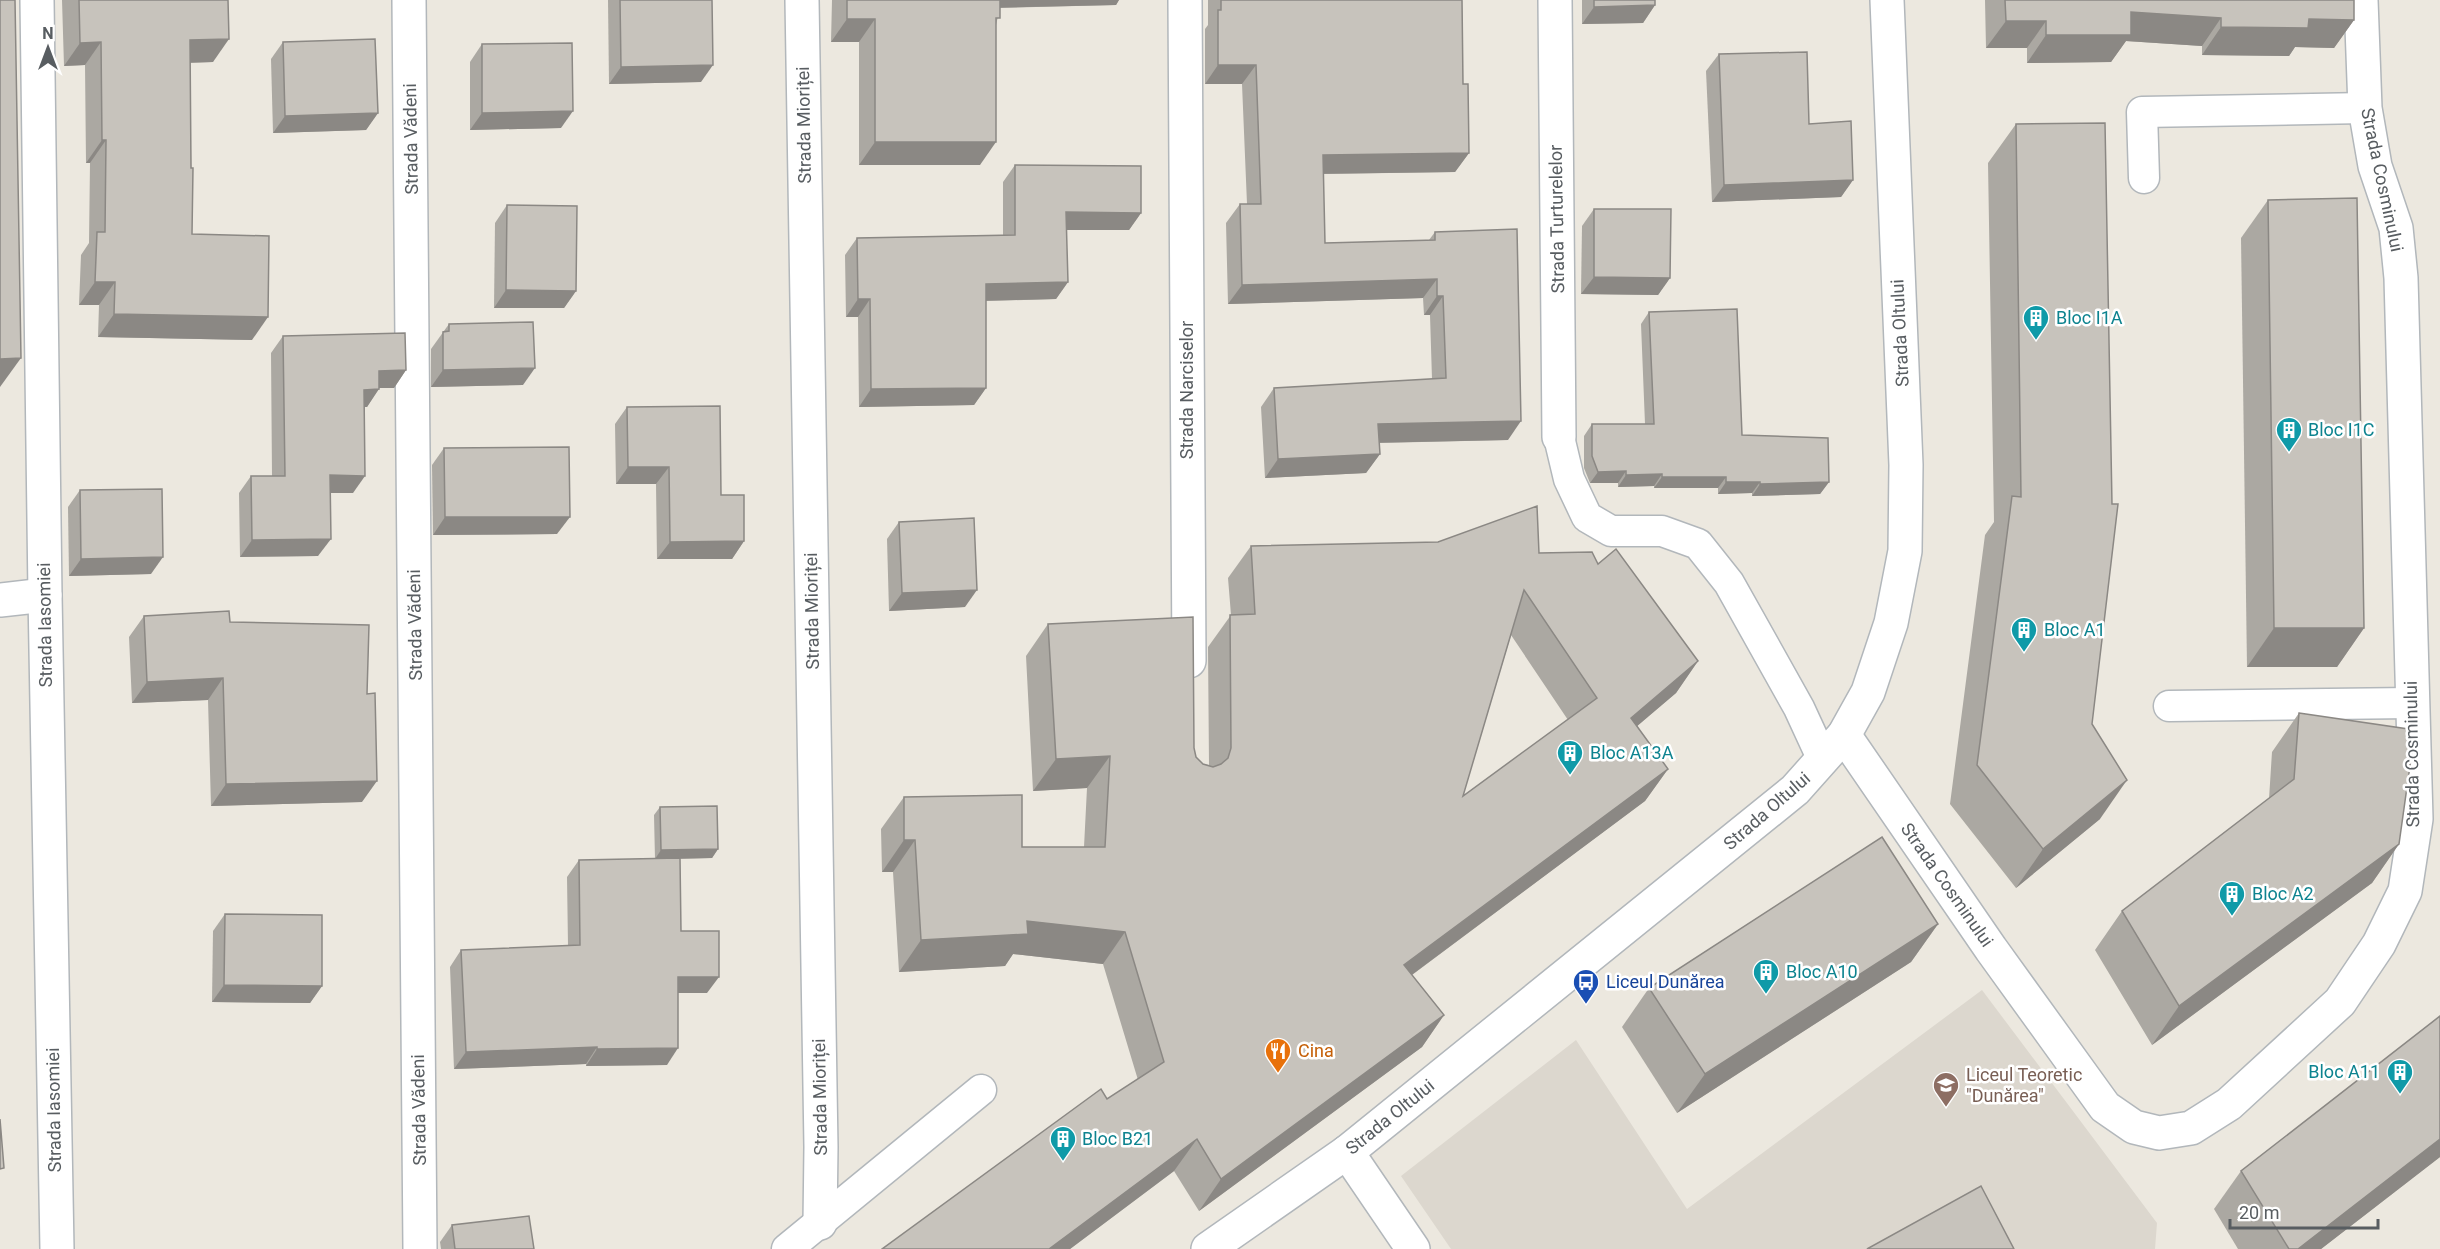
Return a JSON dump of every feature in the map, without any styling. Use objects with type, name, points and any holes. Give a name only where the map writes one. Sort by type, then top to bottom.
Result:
[{"type":"street","name":"Strada Iasomiei","points":[[37,0],[57,1249]]},
{"type":"street","name":"Strada Vădeni","points":[[409,0],[420,1249]]},
{"type":"street","name":"Strada Mioriței","points":[[802,0],[820,1222]]},
{"type":"street","name":"Strada Narciselor","points":[[1185,0],[1190,696]]},
{"type":"street","name":"Strada Turturelelor","points":[[1555,0],[1559,437]]},
{"type":"street","name":"Strada Oltului","points":[[1208,1249],[1347,1152],[1796,790],[1844,735],[1868,692],[1891,623],[1905,551],[1906,465],[1887,0]]},
{"type":"street","name":"Strada Cosminului","points":[[1844,735],[1991,949],[2105,1107],[2134,1127],[2159,1132],[2192,1128],[2229,1104],[2340,1002],[2379,944],[2405,891],[2416,819],[2401,278],[2396,228],[2375,166],[2365,108],[2361,0]]},
{"type":"street","points":[[0,600],[45,595]]},
{"type":"street","points":[[1347,1152],[1413,1249]]},
{"type":"lane","points":[[2144,178],[2142,112],[2365,108]]},
{"type":"lane","points":[[1559,437],[1569,478],[1587,517],[1611,531],[1662,531],[1698,544],[1729,583],[1799,708],[1823,760]]},
{"type":"lane","points":[[2169,706],[2411,703]]},
{"type":"lane","points":[[787,1249],[981,1090]]},
{"type":"shaded area","name":"Liceul Teoretic \"Dunărea\"","points":[[1982,990],[2157,1223],[2155,1249],[1451,1249],[1401,1176],[1576,1040],[1687,1209]]},
{"type":"building","points":[[0,0],[15,0],[21,358],[0,359]]},
{"type":"building","points":[[79,0],[228,0],[229,39],[190,40],[192,234],[269,236],[268,317],[114,314],[115,282],[95,282],[97,232],[105,232],[106,140],[102,140],[101,42],[80,43]]},
{"type":"building","points":[[620,0],[712,0],[713,65],[621,67]]},
{"type":"building","points":[[847,0],[1000,0],[1000,18],[996,18],[996,142],[875,142],[875,19],[847,19]]},
{"type":"building","points":[[1221,0],[1462,0],[1463,84],[1468,84],[1469,153],[1323,155],[1325,243],[1435,240],[1435,232],[1517,229],[1521,421],[1378,424],[1380,454],[1278,459],[1274,388],[1446,378],[1443,296],[1437,296],[1437,279],[1242,285],[1240,204],[1261,204],[1256,65],[1218,65],[1218,10],[1221,10]]},
{"type":"building","points":[[1594,0],[1655,0],[1655,5],[1594,7]]},
{"type":"building","points":[[2005,0],[2354,0],[2354,20],[2309,19],[2308,28],[2221,27],[2221,18],[2131,12],[2131,35],[2046,35],[2046,21],[2006,21]]},
{"type":"building","points":[[375,39],[378,113],[285,116],[283,42]]},
{"type":"building","points":[[572,43],[573,111],[482,113],[482,44]]},
{"type":"building","points":[[1807,52],[1809,124],[1851,121],[1853,180],[1724,185],[1719,54]]},
{"type":"building","points":[[2105,123],[2112,504],[2118,504],[2092,724],[2127,780],[2043,849],[1977,765],[2012,496],[2021,497],[2016,124]]},
{"type":"building","points":[[1015,165],[1141,166],[1141,213],[1066,212],[1068,282],[986,284],[986,388],[871,389],[870,299],[858,299],[857,238],[1015,235]]},
{"type":"building","name":"Bloc I1C","points":[[2357,198],[2364,628],[2274,628],[2268,200]]},
{"type":"building","points":[[507,205],[577,206],[576,291],[506,290]]},
{"type":"building","points":[[1594,209],[1671,209],[1670,278],[1594,277]]},
{"type":"building","points":[[1737,309],[1742,435],[1828,438],[1829,482],[1760,484],[1760,482],[1726,482],[1726,477],[1662,477],[1662,474],[1626,475],[1626,471],[1598,472],[1592,456],[1592,424],[1654,424],[1649,312]]},
{"type":"building","points":[[533,322],[535,368],[443,370],[443,332],[449,331],[449,324]]},
{"type":"building","points":[[405,333],[406,370],[379,371],[379,389],[364,390],[365,476],[330,475],[331,539],[252,540],[251,476],[285,476],[283,336]]},
{"type":"building","points":[[720,406],[721,495],[744,495],[744,541],[670,542],[669,467],[628,467],[627,407]]},
{"type":"building","points":[[569,447],[570,517],[445,517],[444,448]]},
{"type":"building","points":[[162,489],[163,557],[81,559],[80,490]]},
{"type":"building","points":[[1537,506],[1539,553],[1592,552],[1598,564],[1616,549],[1698,661],[1631,718],[1668,769],[1404,965],[1444,1015],[1221,1179],[1197,1139],[1049,1249],[882,1249],[1101,1089],[1107,1099],[1164,1062],[1125,932],[1027,921],[1028,934],[921,940],[915,840],[904,840],[904,797],[1022,795],[1022,847],[1105,847],[1110,756],[1056,759],[1048,624],[1193,617],[1194,748],[1196,757],[1203,764],[1213,767],[1228,758],[1231,748],[1230,615],[1255,614],[1251,546],[1438,542]],"holes":[[[1524,590],[1597,698],[1463,796]]]},
{"type":"building","points":[[974,518],[977,590],[902,593],[899,522]]},
{"type":"building","points":[[229,611],[230,622],[369,625],[367,694],[375,693],[377,781],[226,784],[223,678],[147,682],[144,616]]},
{"type":"building","name":"Bloc A2","points":[[2299,713],[2415,730],[2399,844],[2179,1006],[2122,911],[2294,779]]},
{"type":"building","points":[[717,806],[718,849],[661,850],[660,807]]},
{"type":"building","name":"Bloc A10","points":[[1882,837],[1938,924],[1705,1074],[1649,988]]},
{"type":"building","points":[[680,858],[681,931],[719,931],[719,977],[678,977],[678,1048],[597,1049],[597,1047],[466,1052],[461,950],[580,945],[579,860]]},
{"type":"building","points":[[225,914],[322,915],[322,986],[224,985]]},
{"type":"building","name":"Bloc A11","points":[[2440,1016],[2440,1139],[2298,1249],[2289,1249],[2241,1171]]},
{"type":"building","points":[[0,1119],[4,1168],[0,1169]]},
{"type":"building","points":[[1981,1186],[2014,1249],[1867,1249]]},
{"type":"building","points":[[529,1216],[534,1249],[455,1249],[452,1225]]},
{"type":"place","name":"Bloc I1A","points":[[2036,341]]},
{"type":"place","name":"Bloc I1C","points":[[2289,453]]},
{"type":"place","name":"Bloc A1","points":[[2024,653]]},
{"type":"place","name":"Bloc A13A","points":[[1570,776]]},
{"type":"place","name":"Bloc A2","points":[[2232,917]]},
{"type":"place","name":"Bloc A10","points":[[1766,995]]},
{"type":"place","name":"Liceul Dunărea","points":[[1586,1005]]},
{"type":"place","name":"Cina","points":[[1278,1074]]},
{"type":"place","name":"Bloc A11","points":[[2400,1095]]},
{"type":"place","name":"Liceul Teoretic \"Dunărea\"","points":[[1946,1108]]},
{"type":"place","name":"Bloc B21","points":[[1063,1162]]}]
